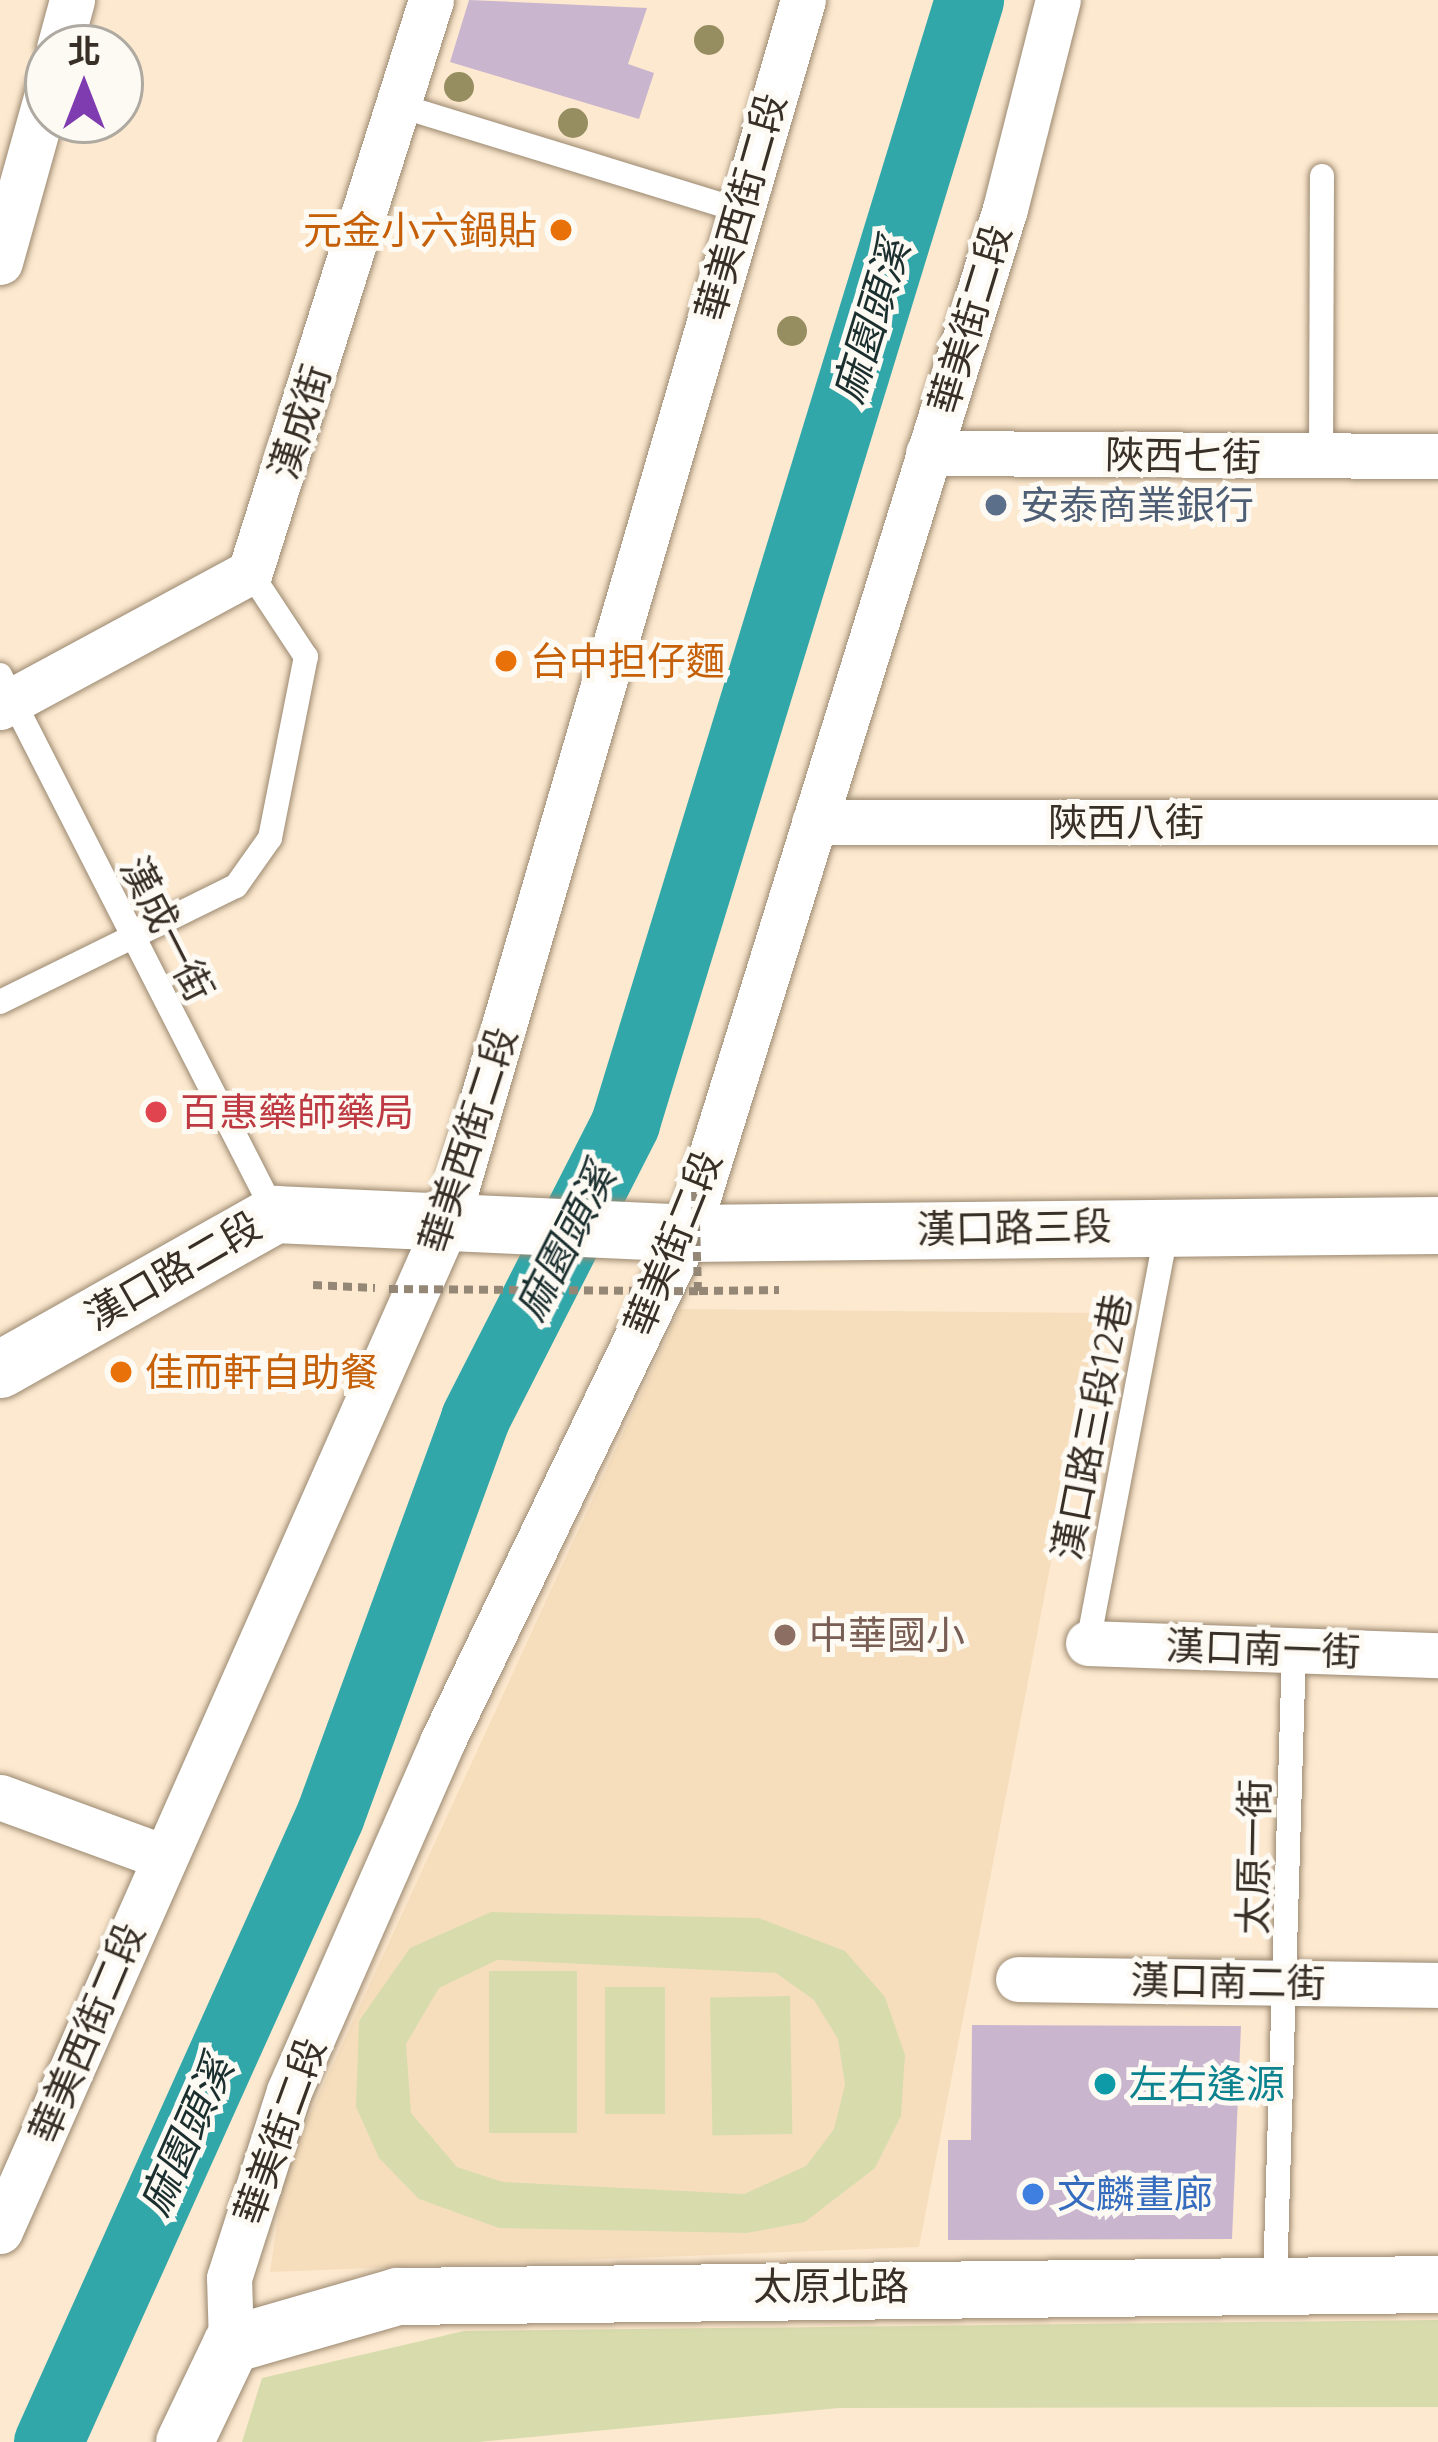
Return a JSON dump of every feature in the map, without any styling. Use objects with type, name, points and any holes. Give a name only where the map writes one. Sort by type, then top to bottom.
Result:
[{"type":"street","name":"漢成街","points":[[250,572],[404,107],[431,0]]},
{"type":"street","name":"華美西街二段","points":[[0,2231],[161,1856],[473,1226],[738,210],[803,0]]},
{"type":"street","name":"華美街二段","points":[[184,2442],[231,2344],[229,2278],[289,2091],[442,1742],[687,1233],[928,453],[1058,0]]},
{"type":"street","points":[[0,262],[33,144]]},
{"type":"street","name":"陜西七街","points":[[928,453],[1438,456]]},
{"type":"street","points":[[4,694],[250,572]]},
{"type":"street","name":"陝西八街","points":[[814,822],[1438,822]]},
{"type":"street","name":"漢口路二段","points":[[0,1370],[275,1214],[590,1231]]},
{"type":"street","name":"漢口路三段","points":[[590,1231],[1438,1225]]},
{"type":"street","name":"漢口南一街","points":[[1088,1643],[1438,1655]]},
{"type":"street","points":[[0,1797],[161,1856]]},
{"type":"street","name":"漢口南二街","points":[[1018,1979],[1438,1985]]},
{"type":"street","name":"太原北路","points":[[231,2344],[398,2296],[491,2288],[1438,2284]]},
{"type":"lane","points":[[404,107],[738,210]]},
{"type":"lane","points":[[1321,457],[1322,176]]},
{"type":"lane","points":[[0,1002],[236,886],[271,838],[306,657],[250,572]]},
{"type":"lane","name":"漢成一街","points":[[4,694],[275,1214]]},
{"type":"lane","name":"漢口路三段12巷","points":[[1088,1643],[1167,1225]]},
{"type":"lane","name":"太原一街","points":[[1276,2282],[1294,1649]]},
{"type":"path","points":[[694,1155],[698,1291]]},
{"type":"path","points":[[313,1285],[779,1290]]},
{"type":"shaded area","name":"中華國小","points":[[680,1309],[1099,1313],[919,2247],[270,2272],[285,2169]]},
{"type":"green space","points":[[491,1912],[759,1918],[845,1951],[885,1997],[905,2055],[901,2116],[875,2168],[805,2222],[747,2233],[499,2228],[419,2199],[379,2158],[356,2107],[359,2021],[410,1948]],"holes":[[[497,1960],[776,1973],[814,2000],[838,2039],[845,2085],[834,2129],[806,2166],[744,2194],[503,2182],[457,2167],[411,2113],[406,2044],[439,1988]]]},
{"type":"green space","points":[[489,1971],[577,1971],[577,2133],[489,2133]]},
{"type":"green space","points":[[605,1987],[665,1987],[665,2114],[605,2114]]},
{"type":"green space","points":[[790,1996],[792,2134],[712,2135],[710,1997]]},
{"type":"green space","points":[[1438,2320],[1438,2407],[839,2408],[479,2442],[242,2442],[262,2378],[464,2331]]},
{"type":"building","points":[[469,0],[647,8],[628,64],[654,73],[639,119],[450,62]]},
{"type":"building","name":"左右逢源","points":[[972,2025],[1241,2026],[1232,2239],[948,2240],[948,2140],[971,2140]]},
{"type":"waterway","name":"麻園頭溪","points":[[48,2442],[330,1815],[475,1418],[625,1123],[969,0]]},
{"type":"place","name":"元金小六鍋貼","points":[[561,230]]},
{"type":"place","name":"安泰商業銀行","points":[[996,505]]},
{"type":"place","name":"台中担仔麵","points":[[506,661]]},
{"type":"place","name":"百惠藥師藥局","points":[[156,1112]]},
{"type":"place","name":"佳而軒自助餐","points":[[121,1372]]},
{"type":"place","name":"中華國小","points":[[785,1635]]},
{"type":"place","name":"左右逢源","points":[[1105,2084]]},
{"type":"place","name":"文麟畫廊","points":[[1033,2194]]}]
